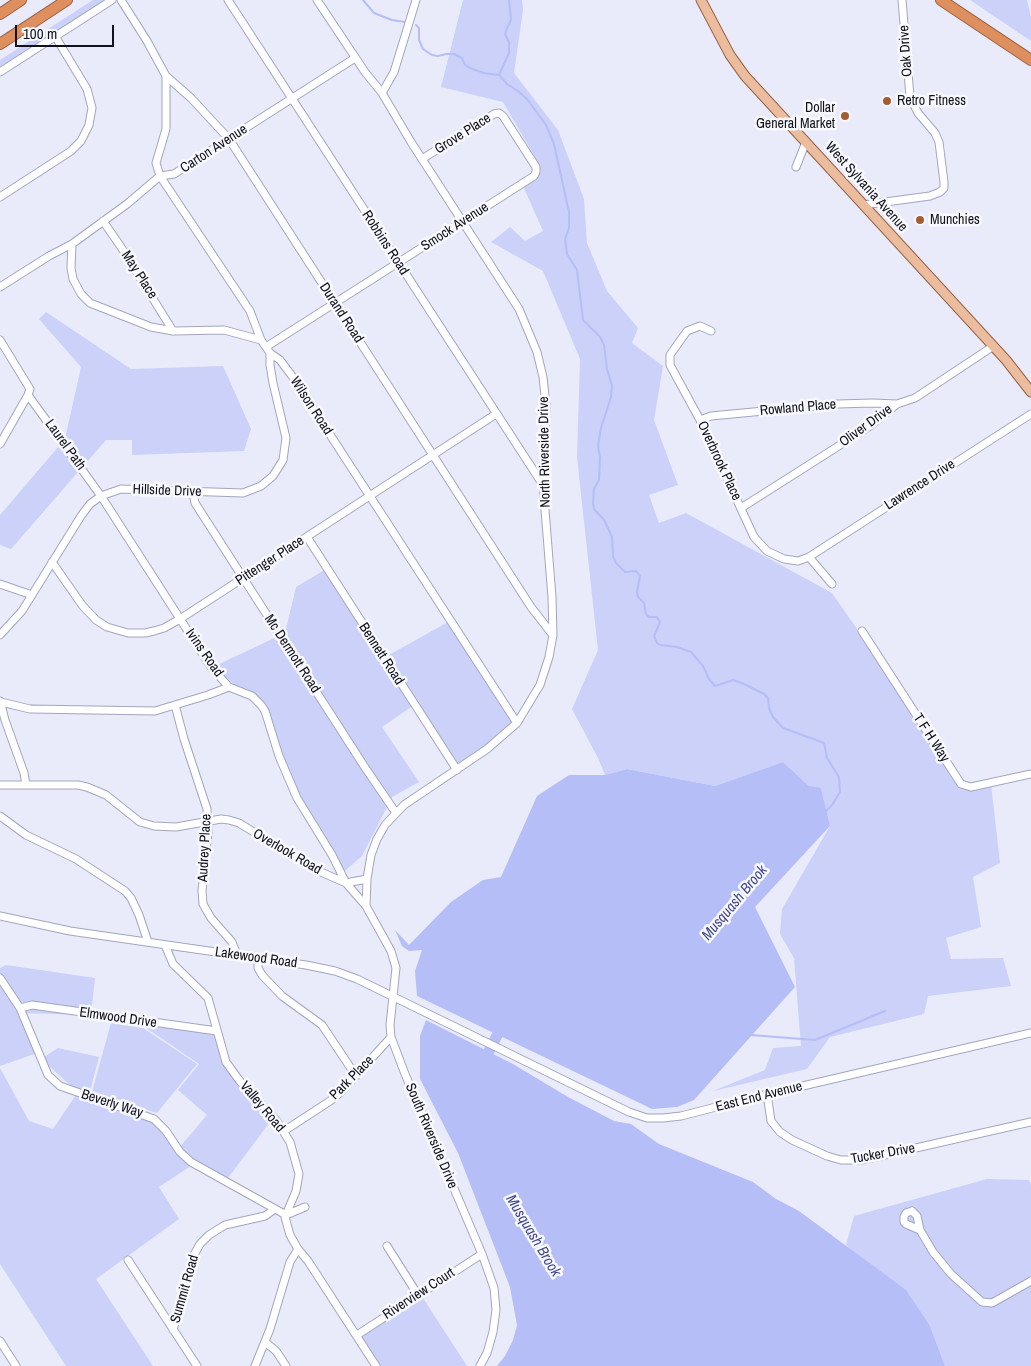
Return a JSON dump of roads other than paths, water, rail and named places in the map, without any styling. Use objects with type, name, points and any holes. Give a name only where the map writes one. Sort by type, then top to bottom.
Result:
[{"type":"highway","points":[[0,14],[21,0]]},
{"type":"highway","points":[[0,44],[67,0]]},
{"type":"highway","points":[[941,0],[1031,60]]},
{"type":"main road","name":"West Sylvania Avenue","points":[[701,0],[712,24],[739,68],[992,347],[1009,356],[1031,392]]},
{"type":"street","points":[[0,72],[112,0]]},
{"type":"street","name":"Durand Road","points":[[120,0],[147,41],[166,76],[229,139],[531,607],[553,635]]},
{"type":"street","name":"Robbins Road","points":[[228,0],[543,485]]},
{"type":"street","name":"North Riverside Drive","points":[[318,0],[355,58],[382,93],[422,159],[519,309],[537,352],[543,378],[546,405],[543,485],[552,597],[553,635],[549,657],[540,685],[517,723],[498,742],[414,797],[385,825],[371,855],[367,879],[366,906]]},
{"type":"street","points":[[382,93],[394,72],[416,0]]},
{"type":"street","name":"Oak Drive","points":[[863,204],[930,196],[944,188],[939,142],[935,133],[918,113],[910,96],[902,0]]},
{"type":"street","points":[[0,197],[71,151],[81,141],[89,125],[92,108],[87,88],[55,36]]},
{"type":"street","name":"Carton Avenue","points":[[0,287],[72,244],[127,204],[160,176],[174,174],[355,58]]},
{"type":"street","points":[[160,176],[156,164],[166,129],[166,76]]},
{"type":"street","name":"Grove Place","points":[[422,159],[496,113],[503,116],[536,167]]},
{"type":"street","points":[[796,167],[806,142]]},
{"type":"street","name":"Smock Avenue","points":[[268,350],[335,304],[534,176],[536,167]]},
{"type":"street","name":"Wilson Road","points":[[160,176],[250,311],[261,340],[292,376],[517,723]]},
{"type":"street","name":"May Place","points":[[102,221],[121,247],[174,331]]},
{"type":"street","points":[[72,244],[71,268],[73,279],[84,298],[90,303],[151,327],[174,331],[224,330],[261,340]]},
{"type":"street","name":"Overbrook Place","points":[[711,331],[700,326],[687,331],[670,355],[670,365],[700,420],[754,537],[767,551],[778,557],[798,561],[809,557]]},
{"type":"street","name":"Laurel Path","points":[[0,340],[28,384],[30,389],[28,395],[101,496]]},
{"type":"street","name":"Oliver Drive","points":[[741,508],[870,426],[897,404],[915,398],[992,347]]},
{"type":"street","name":"Hillside Drive","points":[[0,635],[17,617],[32,596],[81,516],[90,504],[101,496],[121,490],[142,489],[193,493],[239,493],[254,490],[264,485],[280,466],[286,450],[286,438],[273,382],[268,350]]},
{"type":"street","points":[[0,444],[28,395]]},
{"type":"street","name":"Rowland Place","points":[[700,420],[711,416],[838,404],[897,404]]},
{"type":"street","name":"Pittenger Place","points":[[52,562],[87,612],[96,620],[108,627],[128,633],[144,633],[164,628],[496,414]]},
{"type":"street","name":"Lawrence Drive","points":[[809,557],[1031,414]]},
{"type":"street","name":"Mc Dermott Road","points":[[193,493],[195,503],[396,813]]},
{"type":"street","name":"Ivins Road","points":[[101,496],[211,667],[229,687],[252,696],[265,711],[290,784],[306,814],[332,854],[346,883],[366,906]]},
{"type":"street","name":"Bennett Road","points":[[307,537],[456,770]]},
{"type":"street","points":[[809,557],[832,584]]},
{"type":"street","points":[[0,584],[32,596]]},
{"type":"street","name":"T F H Way","points":[[862,631],[961,784],[971,787],[1031,774]]},
{"type":"street","points":[[0,702],[19,708],[155,710],[229,687]]},
{"type":"street","points":[[0,702],[24,773],[26,785]]},
{"type":"street","name":"Audrey Place","points":[[175,705],[207,809],[208,832],[202,891],[204,904],[211,918],[232,942],[237,955]]},
{"type":"street","name":"Overlook Road","points":[[0,785],[87,787],[106,795],[140,822],[154,826],[176,827],[221,819],[238,823],[314,869],[346,883]]},
{"type":"street","points":[[0,816],[26,835],[76,859],[125,891],[135,906],[146,932],[148,942]]},
{"type":"street","points":[[346,883],[367,879]]},
{"type":"street","name":"South Riverside Drive","points":[[366,906],[394,960],[396,976],[390,1025],[391,1037],[482,1254],[492,1283],[496,1310],[490,1345],[480,1366]]},
{"type":"street","name":"Lakewood Road","points":[[0,916],[70,931],[335,971],[357,979],[498,1048]]},
{"type":"street","name":"Valley Road","points":[[165,945],[173,964],[208,998],[226,1062],[239,1080],[276,1120],[290,1142],[299,1174],[296,1191],[286,1215]]},
{"type":"street","points":[[258,958],[258,968],[262,974],[282,996],[322,1026],[356,1076]]},
{"type":"street","name":"Beverly Way","points":[[0,978],[20,1008],[47,1072],[60,1086],[154,1119],[180,1152],[191,1162],[286,1215]]},
{"type":"street","name":"Elmwood Drive","points":[[20,1008],[32,1005],[217,1031]]},
{"type":"street","name":"East End Avenue","points":[[498,1048],[629,1112],[647,1118],[664,1118],[681,1116],[768,1094],[1031,1034]]},
{"type":"street","name":"Park Place","points":[[284,1131],[330,1100],[356,1076],[391,1037]]},
{"type":"street","name":"Tucker Drive","points":[[768,1094],[772,1120],[780,1132],[792,1140],[827,1156],[841,1160],[861,1160],[1031,1122]]},
{"type":"street","points":[[306,1207],[286,1215],[290,1235],[376,1366]]},
{"type":"street","name":"Summit Road","points":[[173,1330],[194,1255],[200,1244],[209,1235],[225,1225],[265,1216],[275,1209]]},
{"type":"street","points":[[920,1230],[933,1252],[951,1274],[978,1300],[992,1303],[1031,1281]]},
{"type":"street","points":[[388,1246],[418,1295]]},
{"type":"street","points":[[255,1366],[265,1342],[290,1262],[298,1249]]},
{"type":"street","name":"Riverview Court","points":[[357,1336],[482,1254]]},
{"type":"street","points":[[128,1260],[197,1366]]},
{"type":"street","points":[[0,1341],[16,1366]]},
{"type":"street","points":[[265,1342],[276,1351],[286,1366]]},
{"type":"water","points":[[783,762],[809,786],[821,788],[830,826],[755,907],[795,987],[694,1100],[677,1107],[652,1109],[417,996],[415,971],[422,950],[409,951],[402,946],[395,930],[409,945],[451,902],[483,880],[501,877],[537,796],[569,775],[605,775],[627,769],[715,786]]},
{"type":"water","points":[[426,1020],[513,1064],[568,1097],[614,1121],[631,1124],[659,1144],[753,1182],[776,1199],[799,1211],[906,1290],[930,1326],[945,1366],[497,1366],[505,1356],[513,1340],[517,1325],[510,1287],[458,1153],[420,1079],[420,1036]]},
{"type":"waterway","name":"Musquash Brook","points":[[363,0],[374,13],[392,20],[405,22]]},
{"type":"waterway","points":[[499,75],[509,53],[509,42],[505,34],[511,20],[509,0]]},
{"type":"waterway","name":"Musquash Brook","points":[[416,25],[419,28],[419,40],[423,49],[432,55],[454,54],[462,58],[465,65],[470,68],[484,73],[499,75],[507,84],[518,91],[527,99],[546,125],[554,144],[569,212],[569,228],[565,239],[567,254],[577,270],[583,320],[600,337],[604,345],[607,369],[612,386],[611,397],[601,428],[598,446],[600,457],[599,480],[594,489],[594,509],[604,520],[612,537],[613,556],[616,563],[625,572],[636,571],[640,576],[638,597],[644,603],[646,614],[649,617],[657,617],[660,622],[654,636],[657,643],[691,652],[703,666],[709,679],[715,686],[733,680],[764,694],[768,698],[769,708],[773,717],[783,728],[824,743],[827,758],[839,777],[840,792],[825,812]]},
{"type":"waterway","points":[[751,1035],[815,1040],[885,1011]]},
{"type":"waterway","name":"Musquash Brook","points":[[485,1067],[489,1051],[504,1022]]},
{"type":"place","name":"Retro Fitness","points":[[887,101]]},
{"type":"place","name":"Dollar General Market","points":[[845,116]]},
{"type":"place","name":"Munchies","points":[[920,220]]}]
